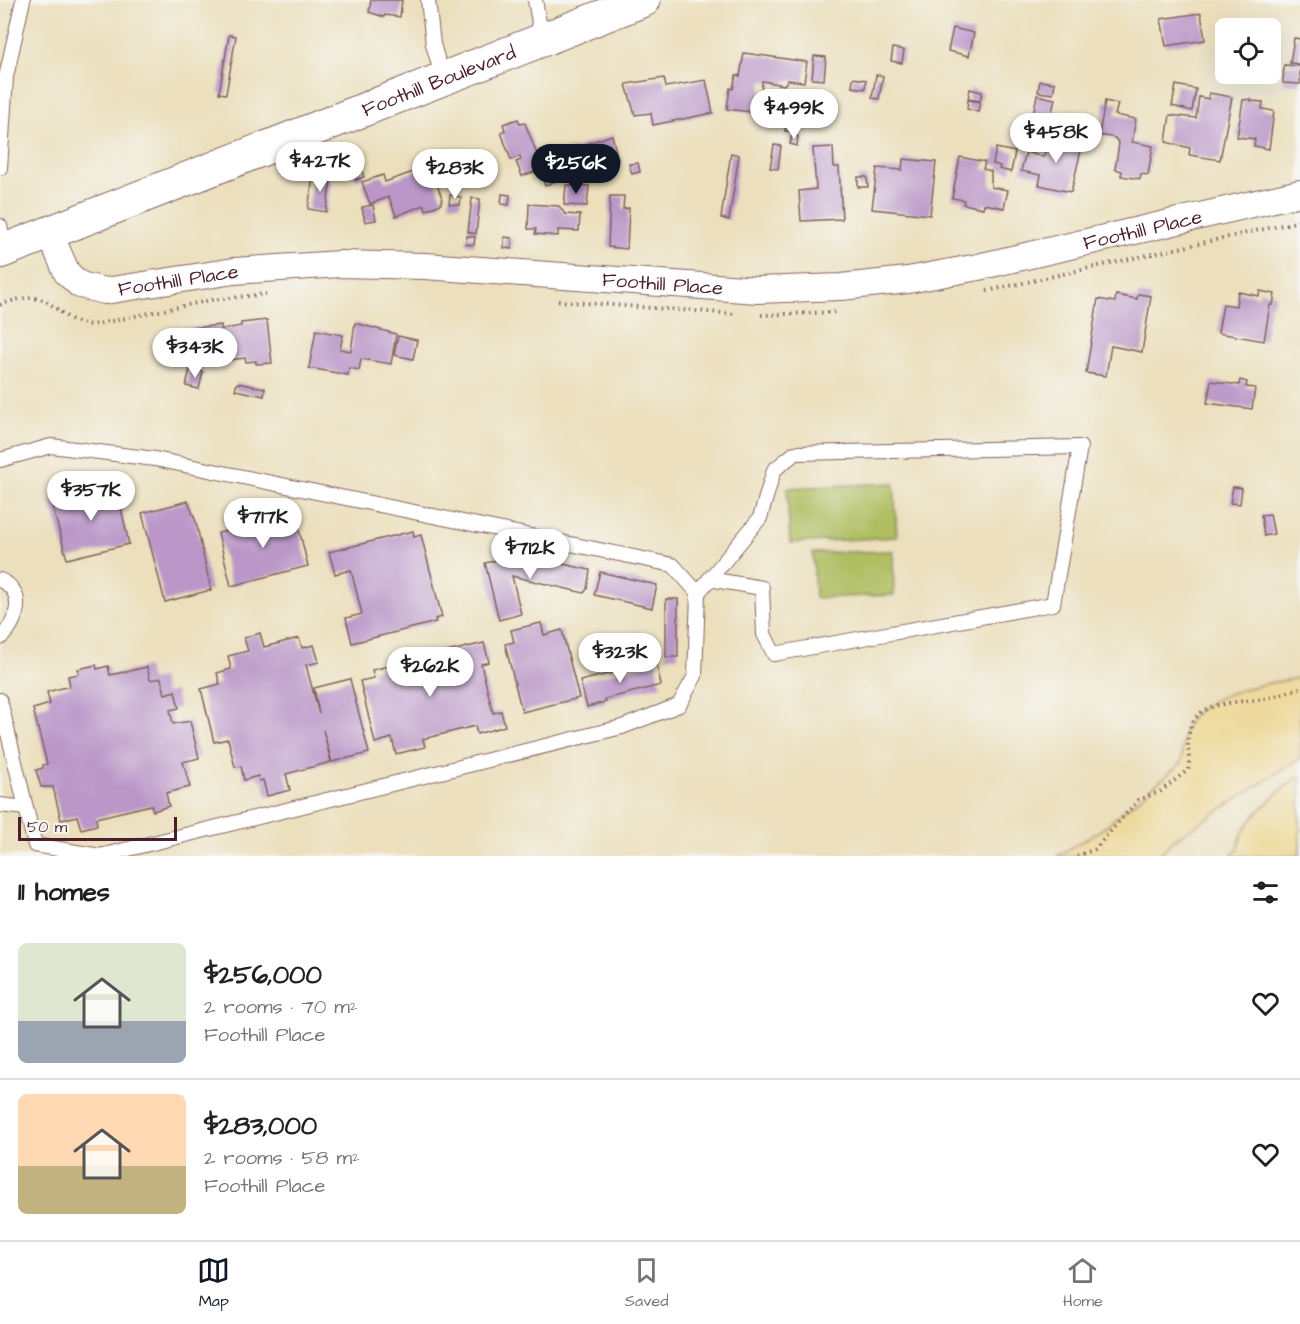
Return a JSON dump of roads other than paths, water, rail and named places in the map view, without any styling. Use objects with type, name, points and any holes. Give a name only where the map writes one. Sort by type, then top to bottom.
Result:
[{"type":"main road","name":"Foothill Boulevard","points":[[2,243],[50,234],[644,0]]},
{"type":"street","name":"Foothill Place","points":[[50,234],[66,273],[80,285],[105,291],[234,271],[340,264],[424,266],[757,290],[829,288],[908,280],[978,267],[1300,194]]},
{"type":"lane","points":[[0,168],[6,77],[23,0]]},
{"type":"lane","points":[[428,0],[433,44],[443,79]]},
{"type":"lane","points":[[536,0],[542,39]]},
{"type":"lane","points":[[0,460],[51,446],[154,459],[673,566],[698,593]]},
{"type":"lane","points":[[0,700],[35,844],[100,856],[622,727],[679,705],[694,676],[698,593],[760,518],[774,470],[795,453],[1080,447],[1053,604],[774,654],[764,634],[762,588],[710,579]]},
{"type":"lane","points":[[0,580],[15,595],[18,612],[13,627],[0,639]]},
{"type":"lane","points":[[0,805],[26,808]]}]
